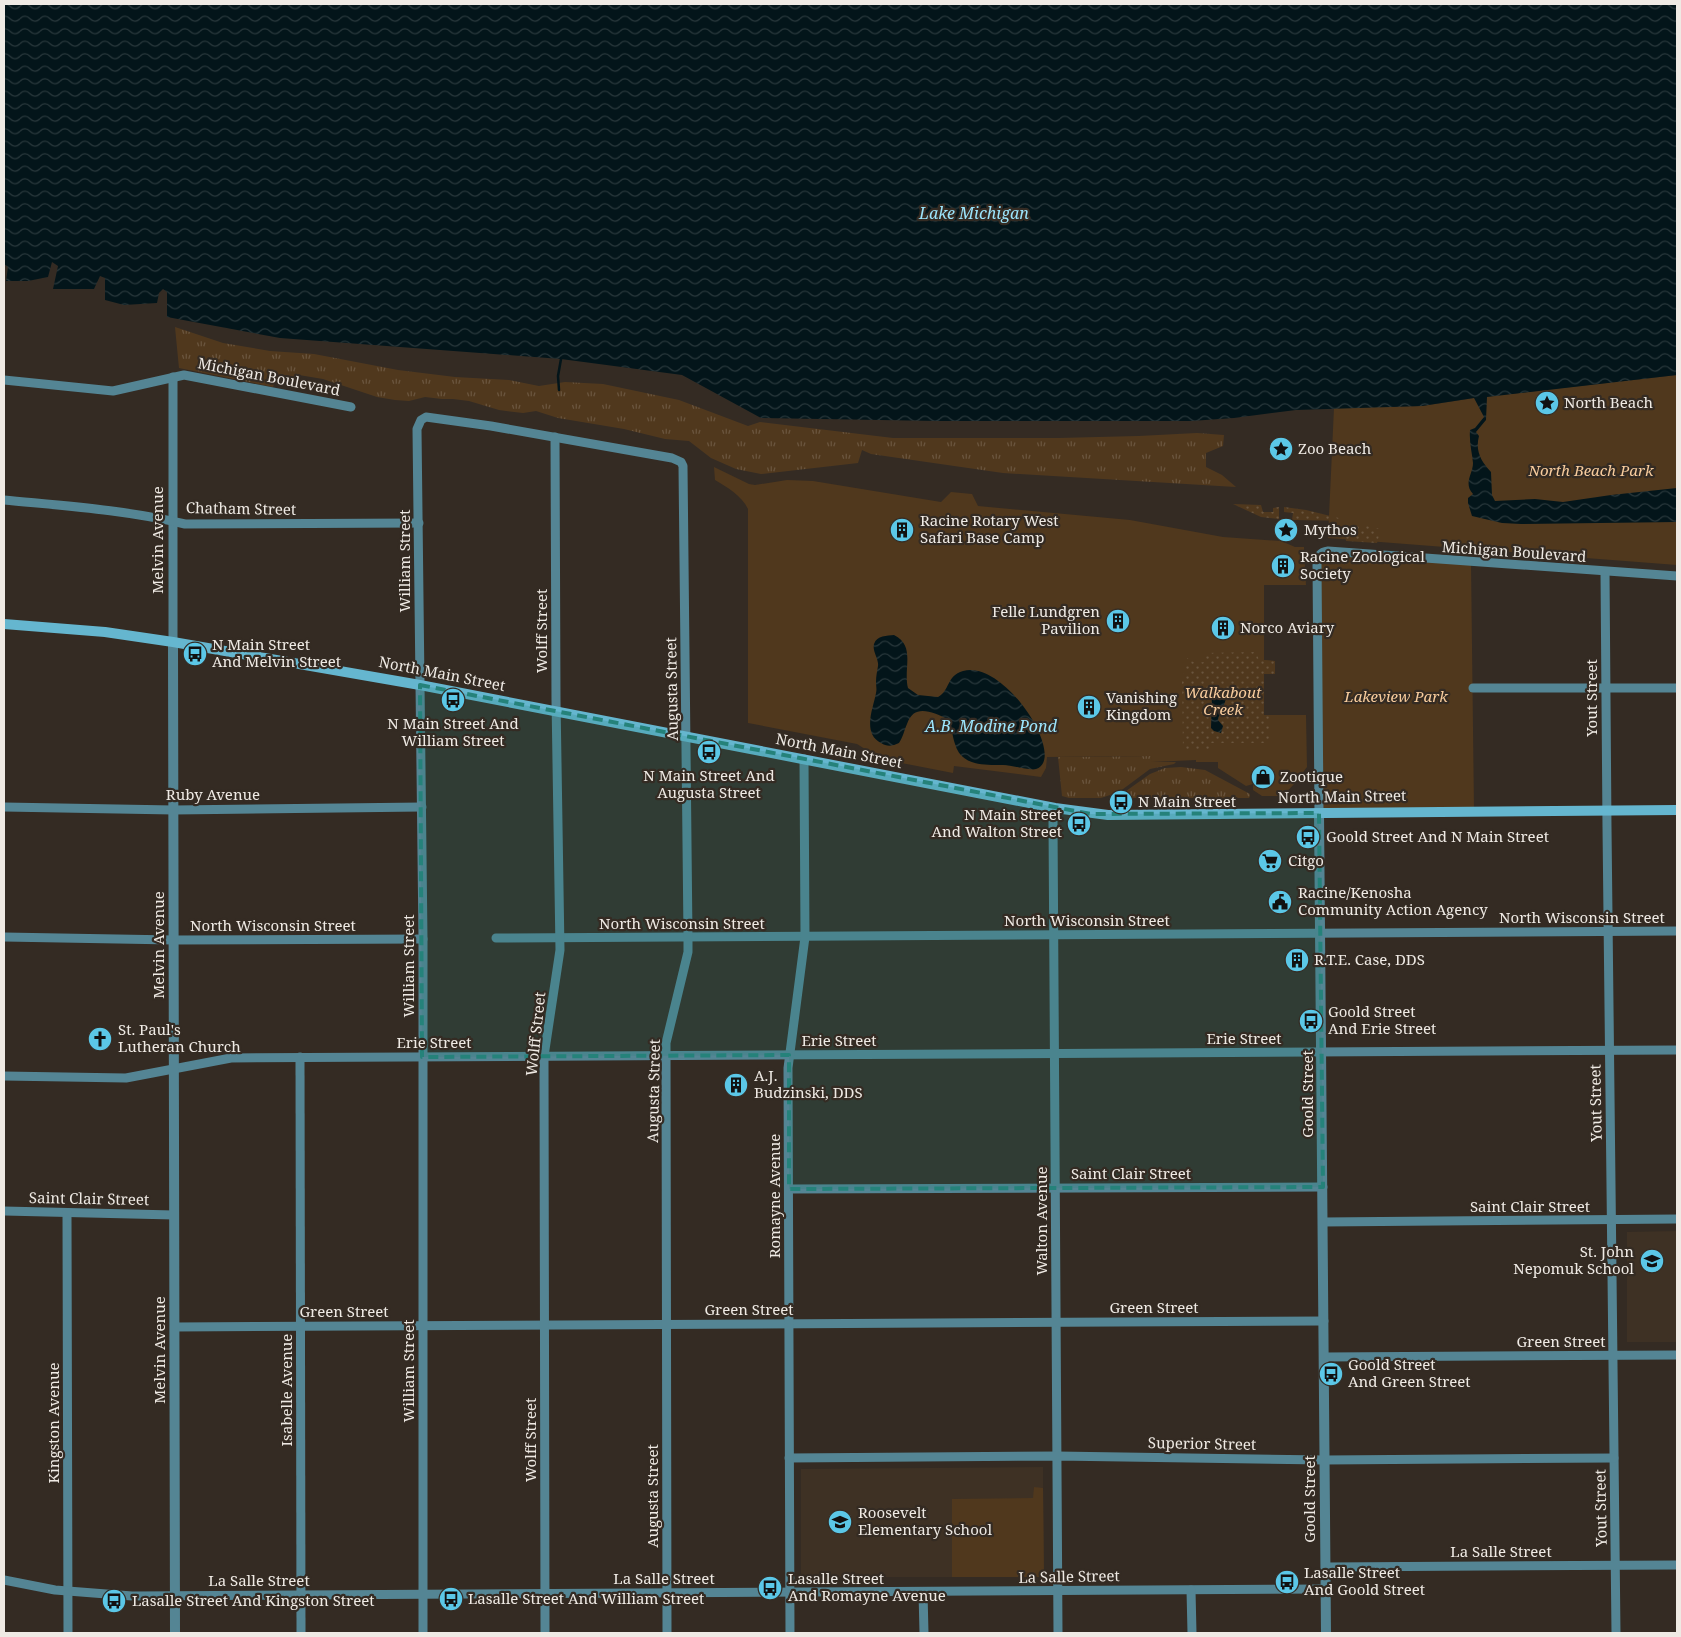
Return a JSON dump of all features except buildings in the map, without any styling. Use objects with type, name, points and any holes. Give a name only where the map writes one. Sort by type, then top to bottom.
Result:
[{"type":"main road","name":"North Main Street","points":[[4,624],[106,632],[173,642],[420,685],[1055,808],[1108,815],[1677,810]]},
{"type":"street","name":"Michigan Boulevard","points":[[4,380],[113,391],[184,375],[352,407]]},
{"type":"street","name":"Melvin Avenue","points":[[173,377],[175,1633]]},
{"type":"street","name":"William Street","points":[[423,1633],[423,939],[417,429],[421,420],[428,418],[555,437]]},
{"type":"street","name":"Augusta Street","points":[[555,437],[672,458],[681,462],[684,471],[688,952],[666,1043],[667,1633]]},
{"type":"street","name":"Wolff Street","points":[[545,1633],[544,1056],[560,950],[556,711],[555,437]]},
{"type":"street","name":"Chatham Street","points":[[4,500],[158,517],[185,524],[419,523]]},
{"type":"street","name":"Michigan Boulevard","points":[[1319,554],[1328,551],[1677,576]]},
{"type":"street","name":"Goold Street","points":[[1319,554],[1317,565],[1326,1633]]},
{"type":"street","name":"Yout Street","points":[[1605,572],[1616,1633]]},
{"type":"street","points":[[1473,688],[1677,688]]},
{"type":"street","name":"Romayne Avenue","points":[[790,1633],[789,1055],[805,936],[804,759]]},
{"type":"street","name":"Ruby Avenue","points":[[4,807],[174,810],[422,807]]},
{"type":"street","name":"Walton Avenue","points":[[1055,808],[1053,822],[1053,934],[1058,1633]]},
{"type":"street","name":"North Wisconsin Street","points":[[496,938],[1677,932]]},
{"type":"street","name":"North Wisconsin Street","points":[[4,937],[174,940],[423,939]]},
{"type":"street","name":"Erie Street","points":[[4,1076],[126,1078],[231,1058],[1677,1050]]},
{"type":"street","name":"Isabelle Avenue","points":[[300,1057],[301,1633]]},
{"type":"street","name":"Saint Clair Street","points":[[788,1189],[1323,1186]]},
{"type":"street","name":"Saint Clair Street","points":[[4,1211],[174,1215]]},
{"type":"street","name":"Kingston Avenue","points":[[67,1213],[68,1633]]},
{"type":"street","name":"Saint Clair Street","points":[[1324,1222],[1677,1219]]},
{"type":"street","name":"Green Street","points":[[175,1327],[1324,1321]]},
{"type":"street","name":"Green Street","points":[[1324,1357],[1677,1355]]},
{"type":"street","name":"Superior Street","points":[[789,1458],[1057,1456],[1325,1460],[1614,1458]]},
{"type":"street","name":"La Salle Street","points":[[1326,1567],[1677,1564]]},
{"type":"street","name":"La Salle Street","points":[[4,1580],[68,1591],[132,1596],[1326,1589]]},
{"type":"street","points":[[1191,1590],[1192,1633]]},
{"type":"street","points":[[923,1592],[924,1633]]},
{"type":"highlighted area","points":[[420,685],[1091,814],[1319,813],[1323,1187],[789,1189],[789,1055],[422,1057]]},
{"type":"shaded area","name":"St. John Nepomuk School","points":[[1677,1231],[1677,1342],[1627,1342],[1627,1232]]},
{"type":"shaded area","points":[[1043,1467],[1044,1577],[801,1577],[801,1469]]},
{"type":"green space","points":[[175,327],[223,343],[270,351],[314,354],[398,370],[455,377],[509,380],[539,386],[565,382],[603,384],[679,400],[748,426],[760,422],[893,438],[1059,438],[1197,433],[1224,435],[1223,446],[1206,453],[1206,467],[1222,475],[1236,487],[1003,473],[871,454],[862,450],[858,463],[761,474],[736,469],[711,458],[689,441],[665,439],[624,429],[558,418],[536,411],[523,413],[499,410],[469,401],[453,399],[425,397],[409,401],[395,400],[377,397],[323,379],[299,375],[276,380],[273,387],[179,368]]},
{"type":"green space","name":"North Beach Park","points":[[1677,375],[1677,565],[1328,538],[1334,408],[1422,406],[1474,398]]},
{"type":"green space","points":[[714,467],[755,485],[787,480],[813,481],[941,502],[951,492],[972,494],[978,506],[1130,520],[1223,537],[1281,541],[1295,547],[1304,547],[1306,585],[1264,585],[1264,660],[1275,661],[1275,674],[1264,674],[1264,715],[1306,715],[1307,767],[1283,796],[1262,796],[1253,790],[1253,784],[1246,786],[1218,768],[1218,762],[1196,762],[1196,760],[1152,762],[1151,756],[1047,757],[1046,768],[1041,777],[954,766],[953,773],[881,759],[857,744],[748,723],[748,509],[738,496],[715,480]]},
{"type":"green space","points":[[1233,504],[1261,505],[1263,512],[1273,512],[1273,508],[1279,507],[1279,519],[1261,517]]},
{"type":"green space","points":[[1284,507],[1306,510],[1351,521],[1292,520],[1293,513],[1284,512]]},
{"type":"green space","points":[[1345,525],[1381,529],[1377,543],[1346,541]]},
{"type":"green space","name":"Lakeview Park","points":[[1319,554],[1471,563],[1474,811],[1319,813]]},
{"type":"green space","name":"Walkabout Creek","points":[[1256,652],[1259,660],[1275,661],[1275,674],[1264,674],[1264,715],[1270,716],[1270,743],[1210,743],[1209,750],[1183,750],[1182,677],[1187,658],[1195,663],[1205,662],[1204,653]]},
{"type":"green space","points":[[1152,756],[1152,762],[1176,762],[1150,769],[1119,792],[1101,798],[1069,798],[1062,796],[1058,757]]},
{"type":"green space","points":[[1181,767],[1205,770],[1250,794],[1250,796],[1249,798],[1119,798],[1119,796],[1150,774],[1165,768]]},
{"type":"green space","points":[[1034,1487],[1043,1488],[1044,1577],[952,1577],[952,1499],[1033,1498]]},
{"type":"water","name":"Lake Michigan","points":[[4,4],[1677,4],[1677,375],[1487,397],[1486,420],[1476,432],[1479,436],[1478,451],[1484,464],[1491,472],[1492,495],[1495,501],[1535,499],[1563,502],[1677,488],[1677,522],[1521,524],[1502,523],[1472,516],[1468,503],[1468,498],[1473,494],[1469,486],[1469,478],[1473,467],[1470,430],[1475,428],[1484,417],[1474,398],[1422,406],[1296,410],[1191,421],[938,421],[761,418],[682,375],[561,359],[280,338],[167,317],[167,292],[163,289],[159,293],[157,303],[124,305],[105,300],[105,278],[100,276],[94,289],[53,289],[58,266],[52,262],[48,277],[28,281],[6,281],[8,267],[4,264]]},
{"type":"water","name":"A.B. Modine Pond","points":[[894,635],[901,640],[907,651],[908,688],[918,695],[938,697],[945,691],[954,676],[963,671],[980,671],[997,680],[1013,694],[1038,730],[1044,748],[1044,761],[1036,769],[974,763],[962,757],[958,751],[948,719],[924,711],[914,713],[910,717],[899,743],[888,746],[875,739],[870,727],[878,666],[874,644],[880,637]]},
{"type":"water","points":[[1218,689],[1226,691],[1225,703],[1218,720],[1223,726],[1221,733],[1211,728],[1212,692]]},
{"type":"waterway","points":[[559,390],[558,376],[561,359]]},
{"type":"place","name":"North Beach","points":[[1547,403]]},
{"type":"place","name":"Zoo Beach","points":[[1281,449]]},
{"type":"place","name":"Racine Rotary West Safari Base Camp","points":[[902,530]]},
{"type":"place","name":"Mythos","points":[[1286,530]]},
{"type":"place","name":"Racine Zoological Society","points":[[1283,566]]},
{"type":"place","name":"Felle Lundgren Pavilion","points":[[1118,621]]},
{"type":"place","name":"Norco Aviary","points":[[1223,628]]},
{"type":"place","name":"N Main Street And Melvin Street","points":[[195,654]]},
{"type":"place","name":"N Main Street And William Street","points":[[453,700]]},
{"type":"place","name":"Vanishing Kingdom","points":[[1089,707]]},
{"type":"place","name":"N Main Street And Augusta Street","points":[[709,752]]},
{"type":"place","name":"Zootique","points":[[1263,777]]},
{"type":"place","name":"N Main Street","points":[[1121,802]]},
{"type":"place","name":"N Main Street And Walton Street","points":[[1079,824]]},
{"type":"place","name":"Goold Street And N Main Street","points":[[1308,837]]},
{"type":"place","name":"Citgo","points":[[1270,861]]},
{"type":"place","name":"Racine/Kenosha Community Action Agency","points":[[1280,902]]},
{"type":"place","name":"R.T.E. Case, DDS","points":[[1297,960]]},
{"type":"place","name":"Goold Street And Erie Street","points":[[1311,1021]]},
{"type":"place","name":"St. Paul's Lutheran Church","points":[[100,1039]]},
{"type":"place","name":"A.J. Budzinski, DDS","points":[[736,1085]]},
{"type":"place","name":"St. John Nepomuk School","points":[[1652,1261]]},
{"type":"place","name":"Goold Street And Green Street","points":[[1331,1374]]},
{"type":"place","name":"Roosevelt Elementary School","points":[[840,1522]]},
{"type":"place","name":"Lasalle Street And Goold Street","points":[[1287,1582]]},
{"type":"place","name":"Lasalle Street And Romayne Avenue","points":[[770,1588]]},
{"type":"place","name":"Lasalle Street And William Street","points":[[451,1599]]},
{"type":"place","name":"Lasalle Street And Kingston Street","points":[[114,1601]]}]
